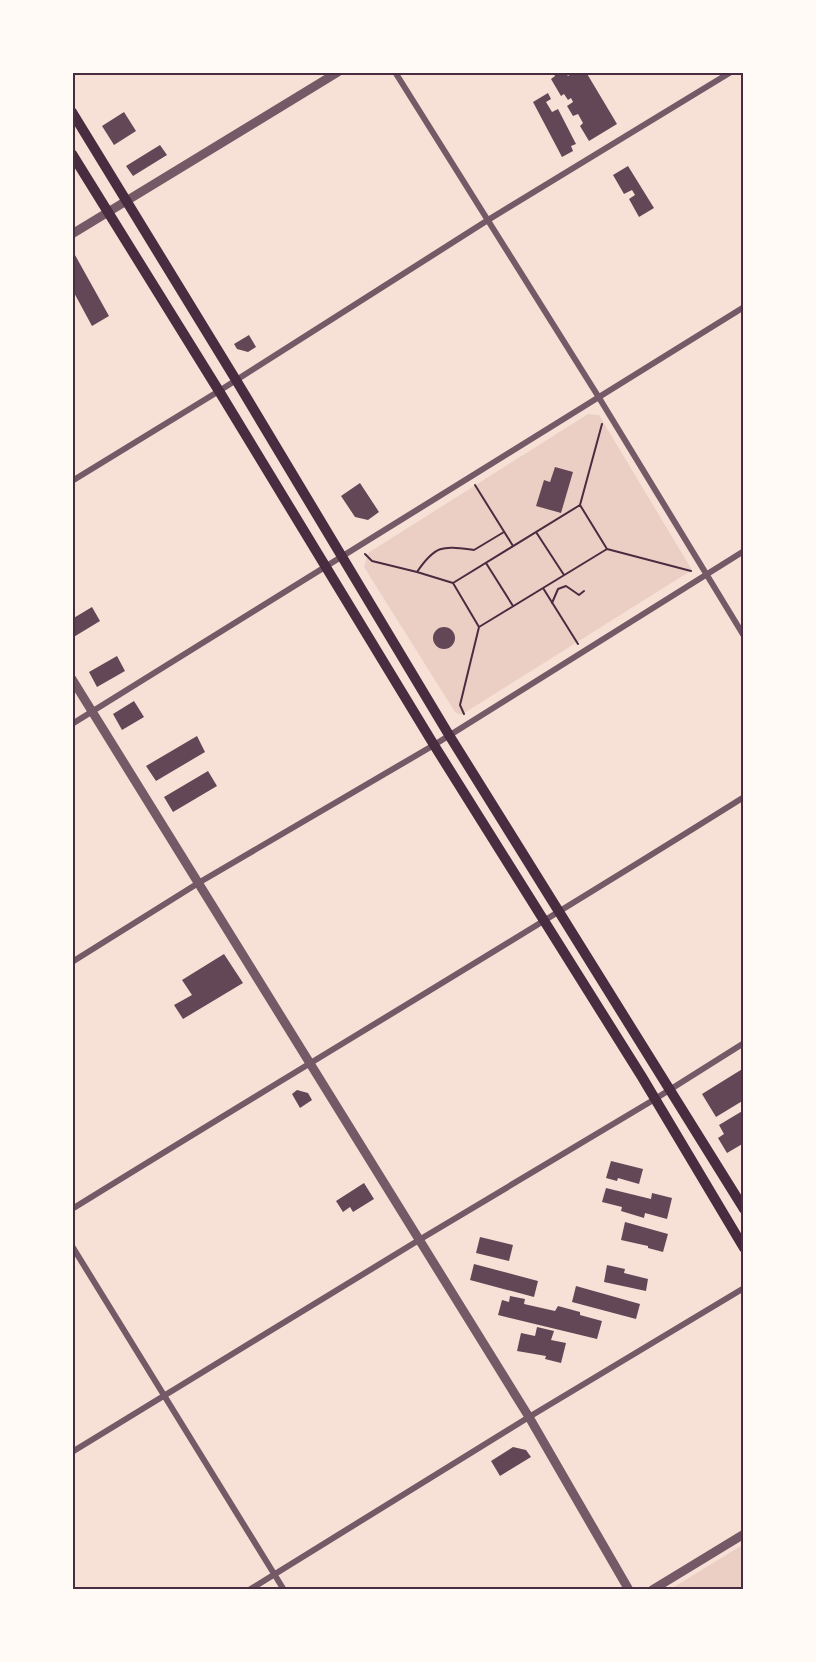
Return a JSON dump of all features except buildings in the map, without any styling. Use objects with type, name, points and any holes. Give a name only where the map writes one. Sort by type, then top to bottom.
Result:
[{"type":"main road","points":[[72,112],[449,735],[744,1209]]},
{"type":"main road","points":[[72,154],[434,745],[546,921],[744,1248]]},
{"type":"street","points":[[72,234],[338,72]]},
{"type":"street","points":[[395,72],[598,396],[744,636]]},
{"type":"street","points":[[72,481],[219,392],[488,219],[731,72]]},
{"type":"street","points":[[72,724],[744,307]]},
{"type":"street","points":[[72,963],[200,882],[434,745],[744,551]]},
{"type":"street","points":[[72,679],[200,882],[529,1417],[629,1590]]},
{"type":"street","points":[[72,1209],[310,1062],[546,921],[744,797]]},
{"type":"street","points":[[72,1452],[744,1043]]},
{"type":"street","points":[[72,1246],[284,1590]]},
{"type":"street","points":[[249,1590],[529,1417],[744,1288]]},
{"type":"street","points":[[652,1590],[744,1534]]},
{"type":"path","points":[[453,583],[580,505],[606,409]]},
{"type":"path","points":[[469,476],[513,546]]},
{"type":"path","points":[[580,505],[607,549],[706,575]]},
{"type":"path","points":[[417,572],[437,551],[453,546],[474,550],[504,532]]},
{"type":"path","points":[[536,532],[564,575]]},
{"type":"path","points":[[358,546],[372,561],[453,583],[479,627],[460,705],[468,723]]},
{"type":"path","points":[[479,627],[607,549]]},
{"type":"path","points":[[486,563],[513,606]]},
{"type":"path","points":[[552,603],[561,587],[566,586],[579,595],[584,591]]},
{"type":"path","points":[[543,588],[582,651]]},
{"type":"shaded area","points":[[588,414],[599,415],[692,570],[461,715],[455,712],[364,567],[368,553]]},
{"type":"shaded area","points":[[744,1544],[744,1590],[669,1590]]}]
